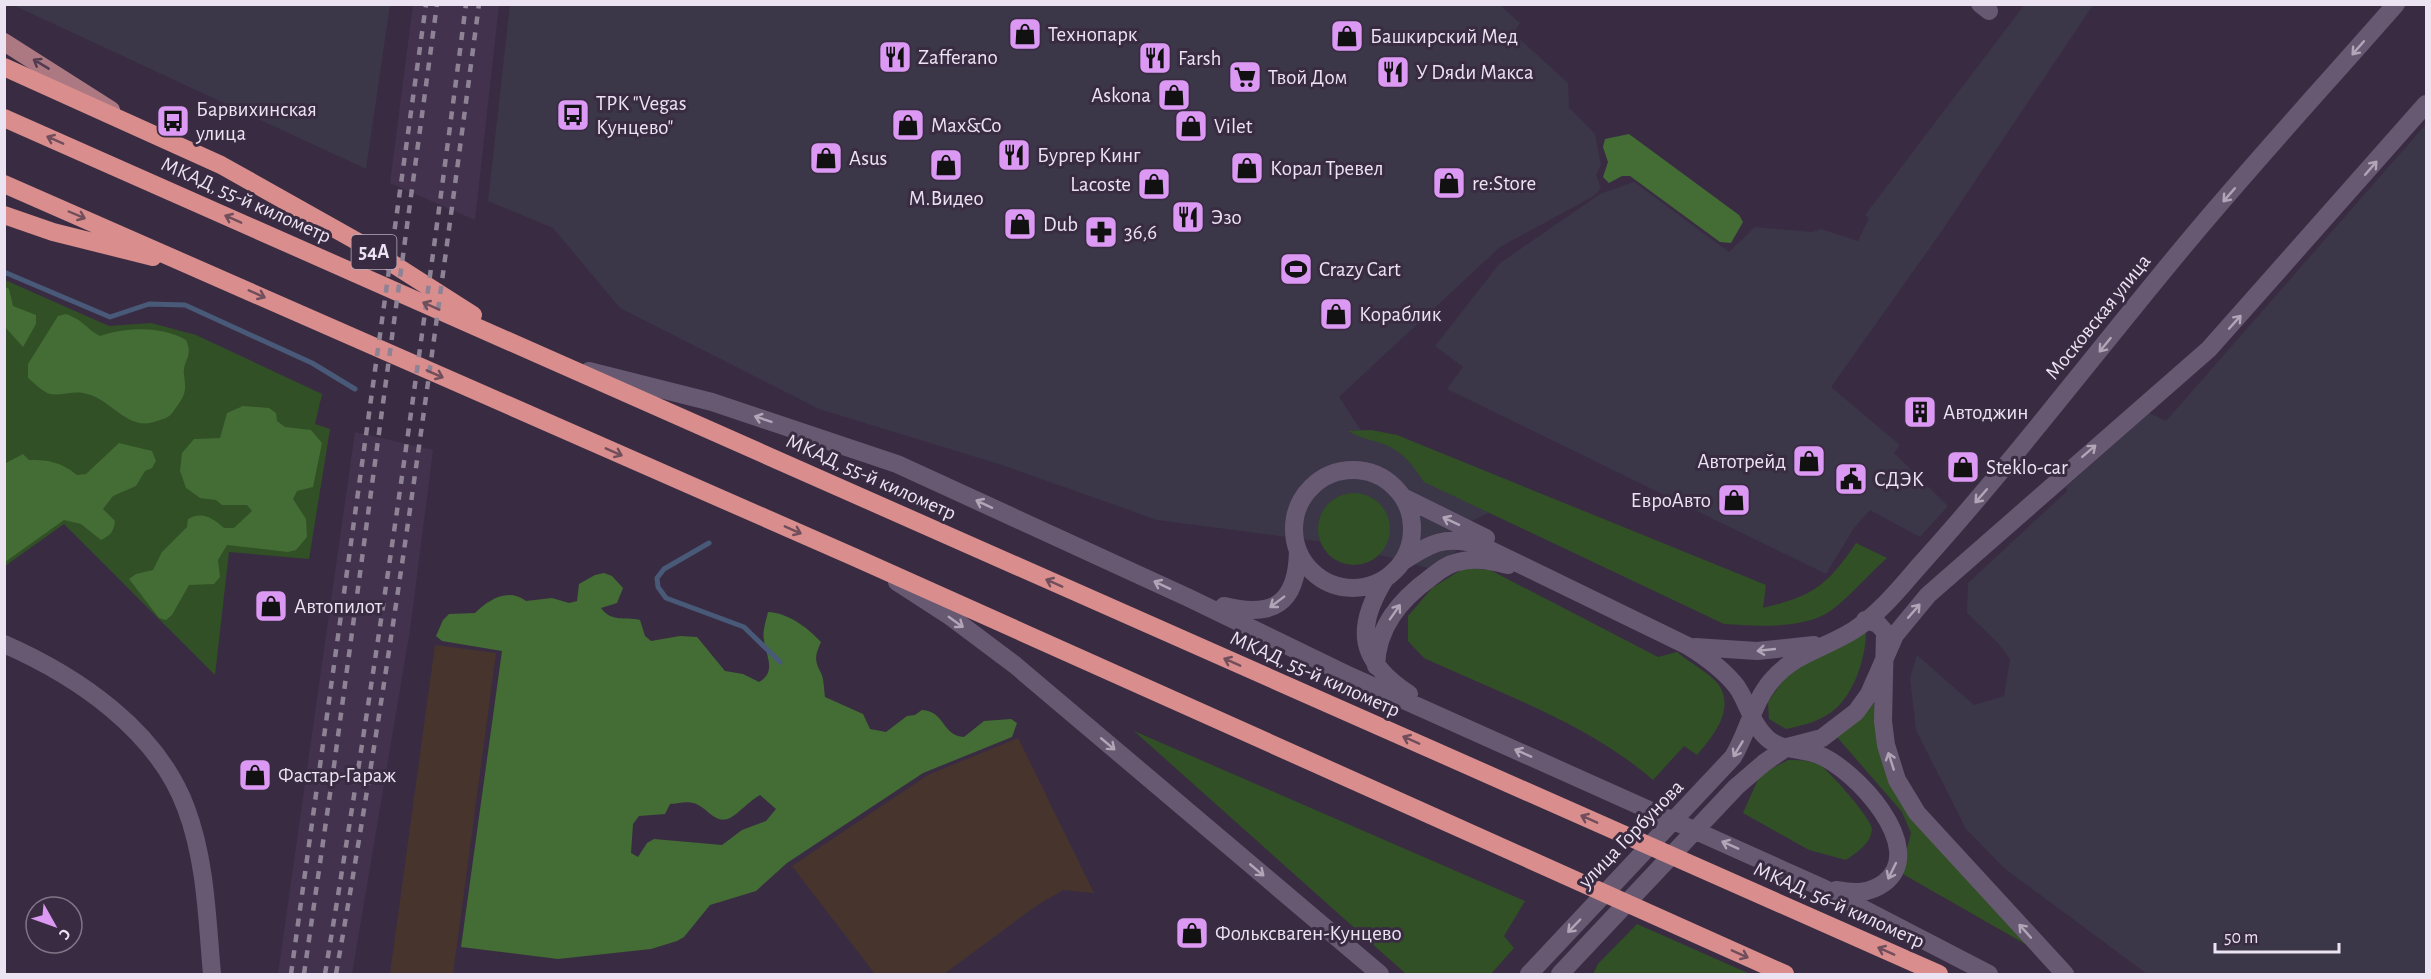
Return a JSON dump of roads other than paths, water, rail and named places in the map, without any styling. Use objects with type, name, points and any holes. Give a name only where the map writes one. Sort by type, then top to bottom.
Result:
[{"type":"highway","name":"54А","points":[[4,67],[221,165],[360,243],[523,347]]},
{"type":"highway","name":"МКАД, 55-й километр","points":[[4,118],[1720,877]]},
{"type":"highway","points":[[4,184],[854,557],[1785,975]]},
{"type":"highway","points":[[4,215],[54,232],[204,270]]},
{"type":"highway","name":"МКАД, 56-й километр","points":[[1720,877],[1940,975]]},
{"type":"main road","points":[[4,42],[69,81],[125,120]]},
{"type":"street","name":"Московская улица","points":[[1824,644],[1854,630],[1919,567],[2015,457],[2186,244],[2396,4]]},
{"type":"street","points":[[1787,747],[1822,738],[1840,726],[1869,694],[1895,635],[1911,614],[1946,577],[2209,349],[2232,326],[2427,104]]},
{"type":"street","points":[[564,365],[712,402],[897,464],[1189,598],[1350,676],[1823,888],[1989,975]]},
{"type":"street","points":[[1189,598],[1246,611],[1265,610],[1281,600],[1291,588],[1297,568],[1298,551],[1293,528],[1298,505],[1311,486],[1342,470],[1365,471],[1387,480],[1403,497],[1408,507],[1412,530],[1411,541],[1402,562]]},
{"type":"street","points":[[1403,497],[1499,544],[1536,573]]},
{"type":"street","points":[[1443,717],[1404,691],[1376,666],[1369,656],[1364,624],[1369,607],[1385,579],[1402,562],[1427,546],[1454,539],[1480,545],[1688,646],[1722,671],[1736,687],[1752,716],[1770,741],[1818,755],[1836,764],[1886,816],[1897,837],[1899,855],[1894,869],[1881,885],[1862,893],[1823,888]]},
{"type":"street","points":[[1298,551],[1310,570],[1319,578],[1340,587],[1364,587],[1385,579]]},
{"type":"street","points":[[854,557],[942,611],[1015,666],[1380,975]]},
{"type":"street","points":[[1376,666],[1379,644],[1397,607],[1410,593],[1441,569],[1456,562],[1475,559],[1492,561],[1536,573]]},
{"type":"street","points":[[1865,620],[1878,624],[1885,632],[1883,721],[1886,745],[1897,780],[1917,813],[2065,975]]},
{"type":"street","points":[[4,644],[92,691],[142,739],[170,774],[186,808],[201,861],[212,975]]},
{"type":"street","points":[[1688,646],[1757,651],[1824,644]]},
{"type":"street","name":"улица Горбунова","points":[[1532,972],[1734,756],[1760,698],[1772,680],[1799,656],[1824,644]]},
{"type":"street","name":"улица Горбунова","points":[[1560,975],[1736,787],[1787,747]]},
{"type":"waterway","points":[[4,272],[110,317],[149,304],[185,305],[312,363],[355,389]]},
{"type":"waterway","points":[[709,543],[664,569],[657,578],[658,587],[666,598],[744,627],[780,662]]},
{"type":"railway","points":[[291,974],[426,4]]},
{"type":"railway","points":[[304,974],[437,4]]},
{"type":"railway","points":[[325,974],[400,490],[466,4]]},
{"type":"railway","points":[[336,974],[395,611],[479,4]]},
{"type":"place","name":"Технопарк","points":[[1025,34]]},
{"type":"place","name":"Башкирский Мед","points":[[1347,36]]},
{"type":"place","name":"Zafferano","points":[[895,57]]},
{"type":"place","name":"Farsh","points":[[1155,58]]},
{"type":"place","name":"У Dяdи Макса","points":[[1393,72]]},
{"type":"place","name":"Твой Дом","points":[[1245,77]]},
{"type":"place","name":"Askona","points":[[1174,95]]},
{"type":"place","name":"ТРК \"Vegas Кунцево\"","points":[[573,115]]},
{"type":"place","name":"Барвихинская улица","points":[[173,121]]},
{"type":"place","name":"Max&Co","points":[[908,125]]},
{"type":"place","name":"Vilet","points":[[1191,126]]},
{"type":"place","name":"Бургер Кинг","points":[[1014,155]]},
{"type":"place","name":"Asus","points":[[826,158]]},
{"type":"place","name":"М.Видео","points":[[946,165]]},
{"type":"place","name":"Корал Тревел","points":[[1247,168]]},
{"type":"place","name":"re:Store","points":[[1449,183]]},
{"type":"place","name":"Lacoste","points":[[1154,184]]},
{"type":"place","name":"Эзо","points":[[1188,217]]},
{"type":"place","name":"Dub","points":[[1020,224]]},
{"type":"place","name":"36,6","points":[[1101,232]]},
{"type":"place","name":"Crazy Cart","points":[[1296,269]]},
{"type":"place","name":"Кораблик","points":[[1336,314]]},
{"type":"place","name":"Автоджин","points":[[1920,412]]},
{"type":"place","name":"Автотрейд","points":[[1809,461]]},
{"type":"place","name":"Steklo-car","points":[[1963,467]]},
{"type":"place","name":"СДЭК","points":[[1851,479]]},
{"type":"place","name":"ЕвроАвто","points":[[1734,500]]},
{"type":"place","name":"Автопилот","points":[[271,606]]},
{"type":"place","name":"Фастар-Гараж","points":[[255,775]]},
{"type":"place","name":"Фольксваген-Кунцево","points":[[1192,933]]}]
